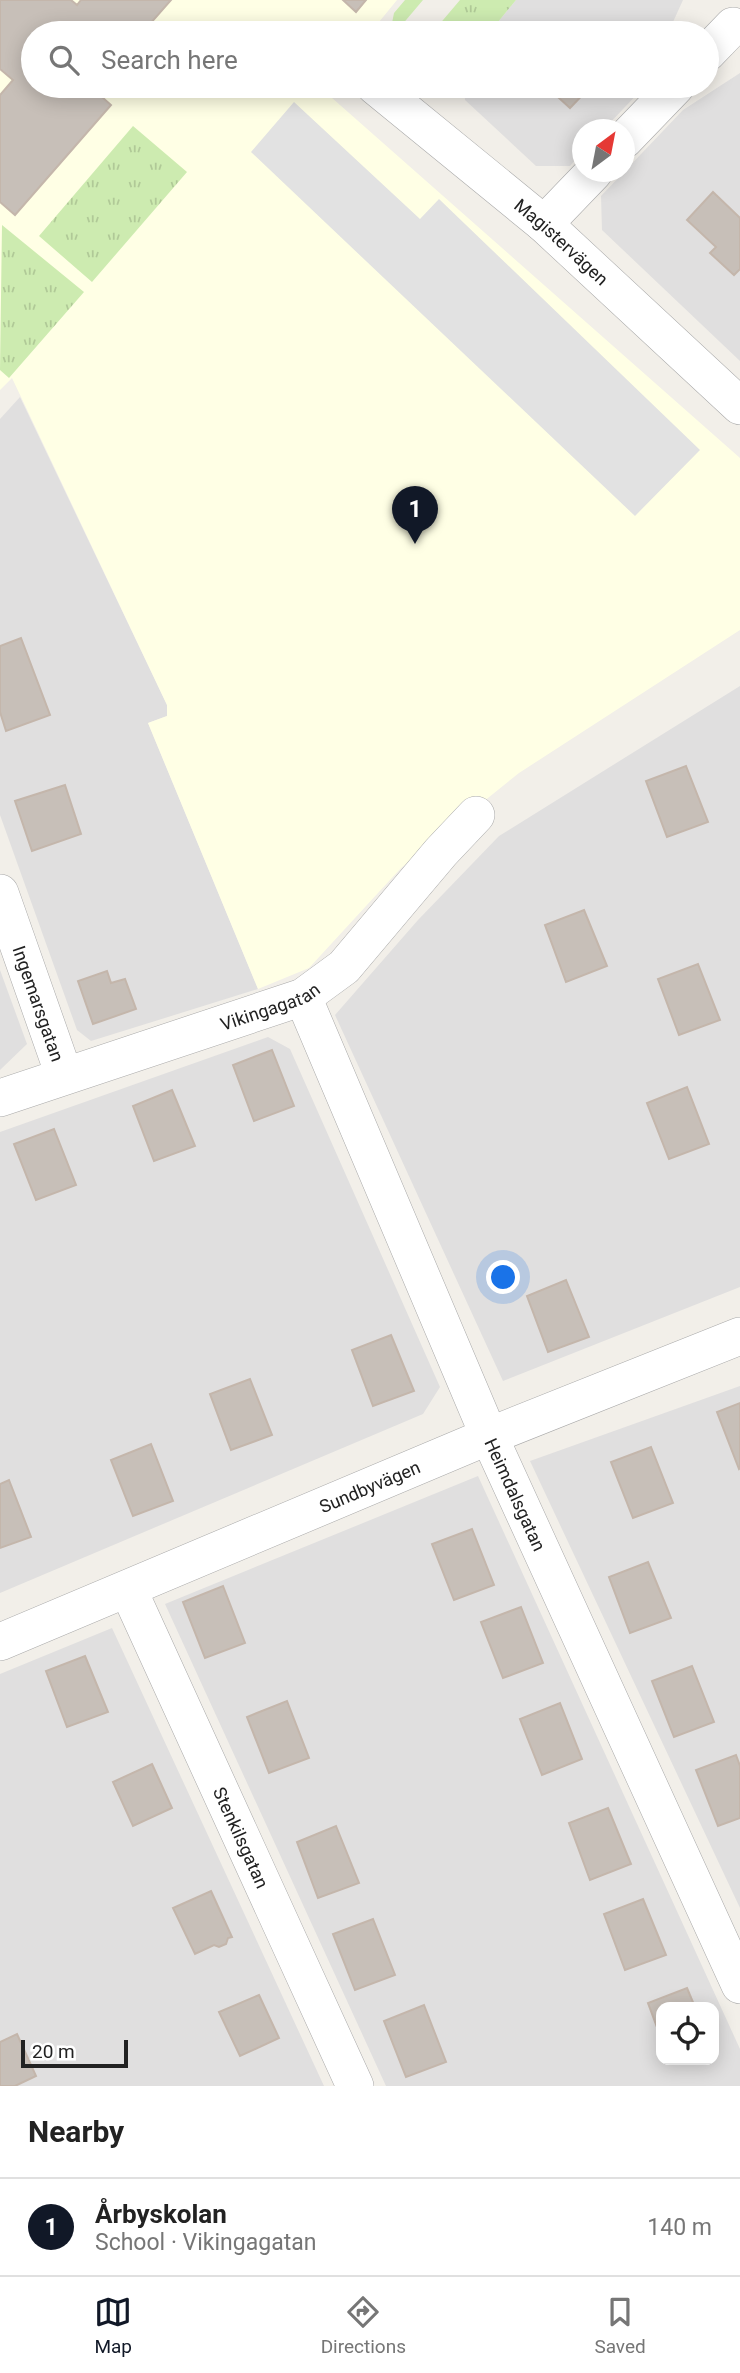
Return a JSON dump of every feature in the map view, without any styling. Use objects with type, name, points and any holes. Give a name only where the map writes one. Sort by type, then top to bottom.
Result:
[{"type":"street","points":[[719,41],[733,26]]},
{"type":"street","name":"Magistervägen","points":[[390,98],[544,224],[740,406]]},
{"type":"street","points":[[635,129],[664,98]]},
{"type":"street","points":[[544,224],[584,182]]},
{"type":"street","name":"Vikingagatan","points":[[0,1098],[303,997],[344,967],[441,852],[476,815]]},
{"type":"street","name":"Ingemarsgatan","points":[[0,893],[64,1075]]},
{"type":"street","name":"Heimdalsgatan","points":[[303,997],[489,1436],[740,1985]]},
{"type":"street","name":"Sundbyvägen","points":[[0,1642],[489,1436],[740,1336]]},
{"type":"street","name":"Stenkilsgatan","points":[[128,1588],[355,2086]]},
{"type":"shaded area","points":[[0,0],[397,0],[380,21],[21,21],[21,98],[332,98],[740,458],[740,630],[519,773],[401,868],[309,968],[258,989],[148,723],[167,716],[167,705],[12,378],[0,390]]},
{"type":"shaded area","points":[[516,0],[683,0],[673,21],[499,21]]},
{"type":"shaded area","points":[[740,73],[740,361],[602,230],[601,196],[614,182],[635,182],[635,160],[683,110],[701,98],[719,98],[719,87]]},
{"type":"shaded area","points":[[465,98],[634,98],[614,119],[572,119],[570,166],[536,166]]},
{"type":"shaded area","points":[[294,102],[420,219],[439,199],[700,450],[635,516],[251,152]]},
{"type":"shaded area","points":[[20,397],[167,705],[167,716],[148,723],[258,989],[91,1041],[77,1030],[0,815],[0,419]]},
{"type":"shaded area","points":[[740,686],[740,1287],[503,1381],[335,1015],[418,920],[499,836]]},
{"type":"shaded area","points":[[0,970],[27,1044],[0,1070]]},
{"type":"shaded area","points":[[268,1037],[290,1049],[440,1387],[423,1414],[0,1593],[0,1132]]},
{"type":"shaded area","points":[[740,1386],[740,1908],[530,1461]]},
{"type":"shaded area","points":[[478,1476],[719,2002],[656,2002],[656,2065],[719,2065],[719,2003],[740,2049],[740,2086],[386,2086],[165,1604]]},
{"type":"shaded area","points":[[112,1628],[324,2086],[0,2086],[0,1674]]},
{"type":"green space","points":[[405,0],[423,0],[405,21],[392,21],[394,13]]},
{"type":"green space","points":[[460,0],[516,0],[499,21],[442,21]]},
{"type":"green space","points":[[133,126],[187,172],[92,282],[39,236]]},
{"type":"green space","points":[[2,225],[84,292],[9,378],[0,370]]},
{"type":"building","points":[[0,0],[71,0],[77,5],[81,0],[171,0],[153,21],[21,21],[21,98],[103,98],[111,105],[15,215],[0,202],[0,95],[13,80],[0,69]]},
{"type":"building","points":[[343,0],[366,0],[356,12]]},
{"type":"building","points":[[559,98],[580,98],[570,108]]},
{"type":"building","points":[[713,192],[740,218],[740,269],[734,275],[710,253],[716,247],[687,220]]},
{"type":"building","points":[[21,638],[50,715],[6,731],[0,712],[0,646]]},
{"type":"building","points":[[686,766],[708,822],[667,837],[646,781]]},
{"type":"building","points":[[65,785],[81,834],[32,851],[15,801]]},
{"type":"building","points":[[584,910],[607,966],[566,982],[545,925]]},
{"type":"building","points":[[698,964],[720,1020],[679,1035],[658,979]]},
{"type":"building","points":[[107,971],[111,983],[125,979],[136,1009],[93,1024],[78,981]]},
{"type":"building","points":[[272,1050],[294,1106],[254,1121],[233,1065]]},
{"type":"building","points":[[687,1087],[709,1144],[669,1159],[647,1103]]},
{"type":"building","points":[[172,1090],[195,1146],[154,1161],[133,1106]]},
{"type":"building","points":[[54,1129],[76,1185],[36,1200],[14,1144]]},
{"type":"building","points":[[566,1280],[589,1337],[548,1352],[527,1296]]},
{"type":"building","points":[[391,1335],[414,1391],[373,1406],[352,1350]]},
{"type":"building","points":[[250,1379],[272,1435],[231,1450],[210,1394]]},
{"type":"building","points":[[740,1403],[740,1468],[739,1469],[717,1412]]},
{"type":"building","points":[[151,1444],[173,1501],[133,1516],[111,1460]]},
{"type":"building","points":[[651,1447],[673,1503],[633,1518],[611,1462]]},
{"type":"building","points":[[9,1480],[31,1537],[0,1548],[0,1484]]},
{"type":"building","points":[[472,1529],[494,1585],[454,1600],[432,1544]]},
{"type":"building","points":[[648,1562],[671,1618],[630,1633],[609,1577]]},
{"type":"building","points":[[223,1586],[245,1643],[205,1658],[183,1602]]},
{"type":"building","points":[[521,1607],[543,1663],[503,1678],[481,1622]]},
{"type":"building","points":[[85,1656],[108,1712],[67,1727],[46,1671]]},
{"type":"building","points":[[692,1666],[714,1722],[674,1737],[652,1681]]},
{"type":"building","points":[[287,1701],[309,1758],[269,1773],[247,1717]]},
{"type":"building","points":[[560,1703],[582,1759],[542,1775],[520,1719]]},
{"type":"building","points":[[736,1755],[740,1766],[740,1818],[718,1826],[696,1770]]},
{"type":"building","points":[[152,1764],[172,1808],[133,1826],[113,1782]]},
{"type":"building","points":[[608,1808],[631,1864],[590,1880],[569,1823]]},
{"type":"building","points":[[336,1826],[359,1883],[318,1898],[297,1842]]},
{"type":"building","points":[[211,1891],[232,1937],[228,1938],[226,1944],[219,1947],[214,1945],[195,1954],[173,1908]]},
{"type":"building","points":[[643,1899],[666,1955],[625,1970],[604,1914]]},
{"type":"building","points":[[373,1919],[395,1975],[355,1990],[333,1934]]},
{"type":"building","points":[[687,1988],[693,2002],[656,2002],[656,2025],[648,2003]]},
{"type":"building","points":[[259,1995],[279,2038],[240,2056],[219,2012]]},
{"type":"building","points":[[424,2005],[446,2062],[406,2077],[384,2021]]},
{"type":"building","points":[[17,2034],[36,2076],[15,2086],[0,2086],[0,2042]]},
{"type":"place","name":"Årbyskolan","points":[[415,544]]}]
